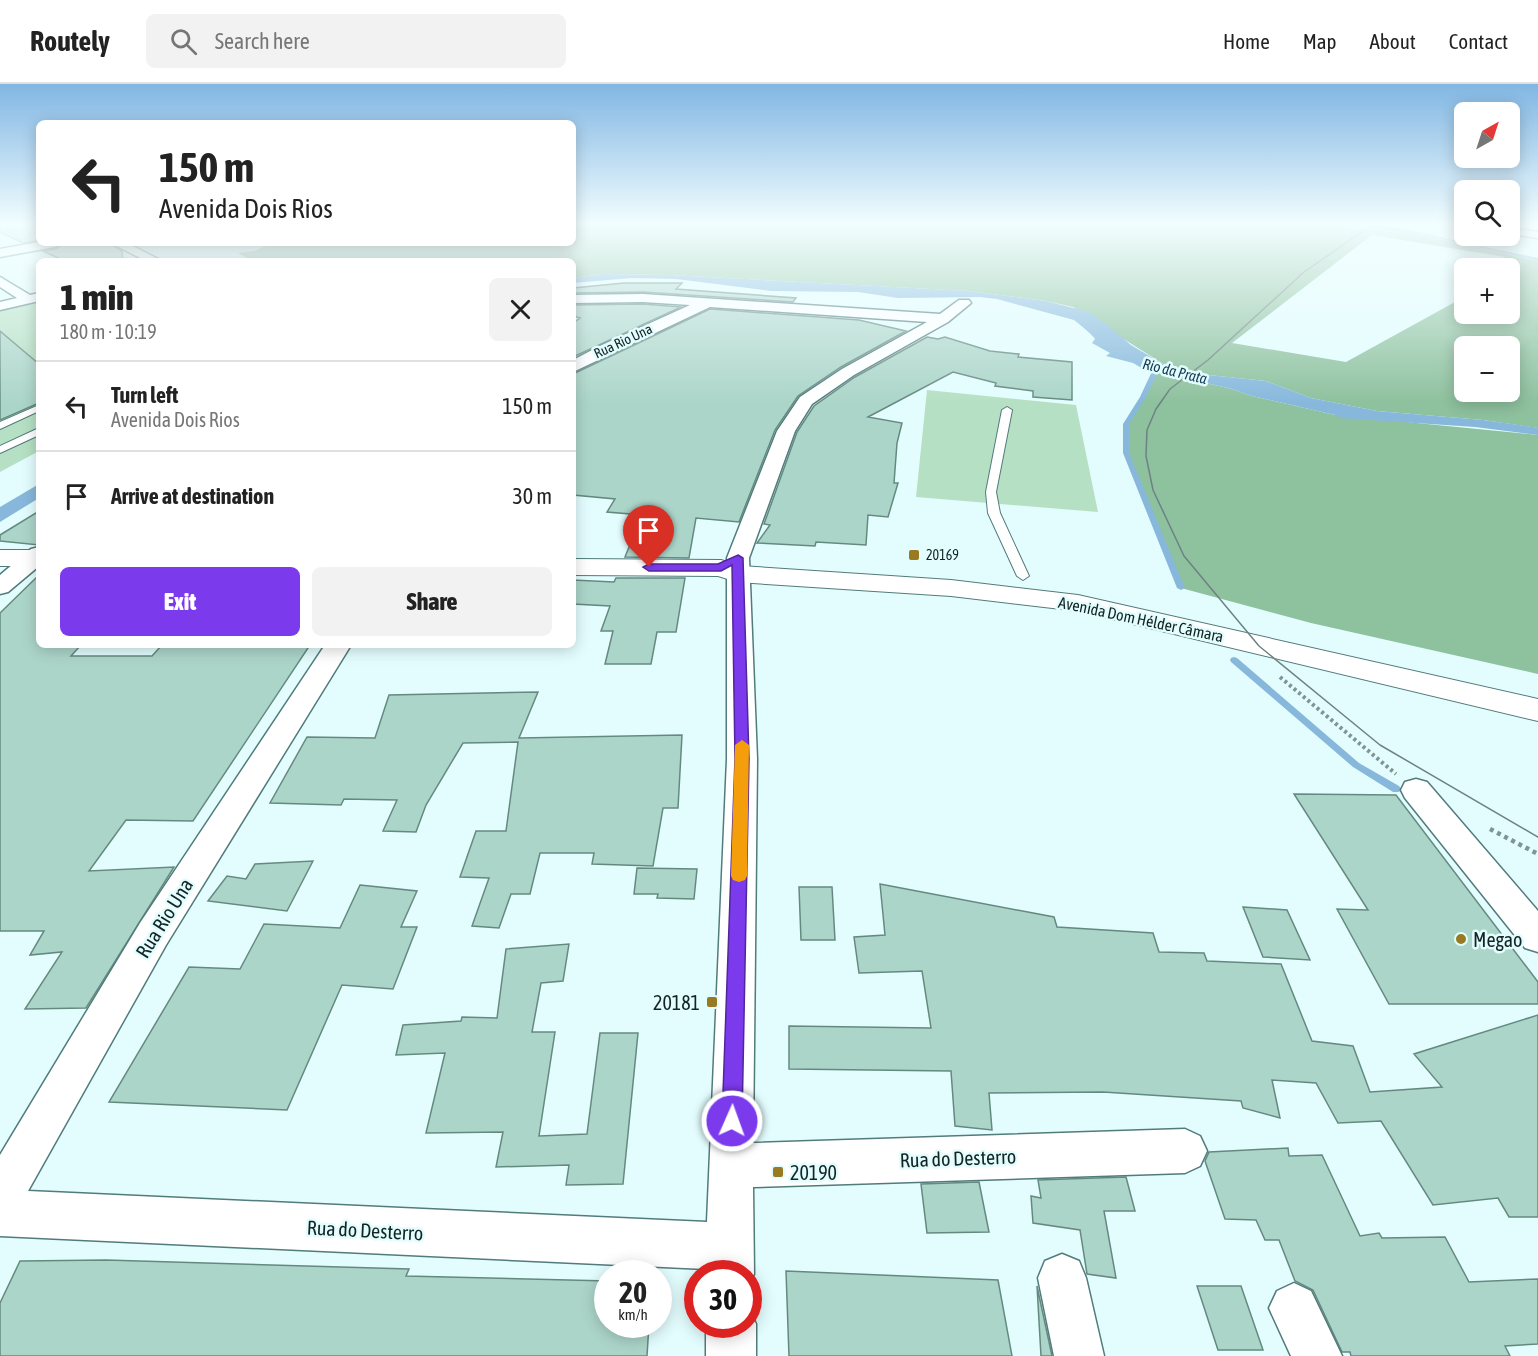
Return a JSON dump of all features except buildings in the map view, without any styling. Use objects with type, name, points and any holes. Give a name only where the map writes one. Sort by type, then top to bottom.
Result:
[{"type":"main road","points":[[0,558],[36,556]]},
{"type":"main road","name":"Avenida Dom Hélder Câmara","points":[[732,567],[906,562],[1023,576],[1069,584],[1538,689]]},
{"type":"main road","points":[[576,567],[732,567]]},
{"type":"main road","name":"Avenida Dom Hélder Câmara","points":[[732,567],[945,586],[1078,603],[1538,710]]},
{"type":"street","points":[[7,284],[34,298]]},
{"type":"street","points":[[0,306],[34,298]]},
{"type":"street","points":[[576,299],[643,298],[943,319]]},
{"type":"street","name":"Rua Rio Una","points":[[576,365],[605,349],[707,303]]},
{"type":"street","points":[[730,1260],[742,759],[732,567],[786,431],[806,401],[848,372],[943,319],[964,303]]},
{"type":"street","points":[[0,587],[36,557]]},
{"type":"street","name":"Rua Rio Una","points":[[0,1197],[153,934],[336,648]]},
{"type":"street","points":[[1416,790],[1538,937]]},
{"type":"street","name":"Rua do Desterro","points":[[731,1166],[1185,1151]]},
{"type":"street","name":"Rua do Desterro","points":[[0,1213],[730,1260]]},
{"type":"street","points":[[1062,1278],[1079,1356]]},
{"type":"street","points":[[1294,1308],[1317,1356]]},
{"type":"street","points":[[731,1338],[731,1356]]},
{"type":"lane","points":[[0,426],[36,409]]},
{"type":"lane","points":[[1007,410],[991,492],[994,513],[1023,576]]},
{"type":"lane","points":[[0,450],[36,433]]},
{"type":"lane","points":[[0,435],[28,437]]},
{"type":"path","points":[[1242,641],[1291,687],[1416,790]]},
{"type":"green space","points":[[845,284],[1308,284],[1232,343],[1346,362],[1454,303],[1454,324],[1520,324],[1520,284],[1538,284],[1538,428],[1483,420],[1377,411],[1311,398],[1266,381],[1199,374],[1168,367],[1073,307],[1046,301],[969,291]]},
{"type":"green space","points":[[36,302],[36,453],[0,472],[0,310]]},
{"type":"green space","points":[[1153,373],[1168,374],[1335,415],[1538,435],[1538,674],[1311,623],[1181,588],[1126,453],[1126,424],[1143,397]]},
{"type":"green space","points":[[927,390],[1076,405],[1098,512],[916,497]]},
{"type":"water","name":"Rio da Prata","points":[[718,284],[845,284],[969,291],[1046,301],[1089,312],[1131,345],[1168,367],[1199,374],[1266,381],[1311,398],[1377,411],[1483,420],[1533,427],[1538,428],[1538,435],[1475,427],[1340,418],[1232,389],[1168,374],[1150,373],[1133,363],[1106,356],[1110,353],[1092,343],[1094,337],[1074,320],[997,299],[980,297],[898,298],[858,292],[771,291]]},
{"type":"water","points":[[36,486],[36,500],[0,522],[0,507]]},
{"type":"waterway","points":[[1157,367],[1143,397],[1126,424],[1126,453],[1181,588]]},
{"type":"waterway","points":[[1234,660],[1356,765],[1396,789]]},
{"type":"tram line","points":[[1291,284],[1208,360],[1170,389],[1156,409],[1147,430],[1146,456],[1153,490],[1184,556],[1259,646],[1380,745],[1538,837]]},
{"type":"slow traffic","points":[[739,876],[742,745]]},
{"type":"place","name":"20169","points":[[914,555]]},
{"type":"place","name":"Megao","points":[[1461,939]]},
{"type":"place","name":"20181","points":[[712,1002]]},
{"type":"place","name":"20190","points":[[778,1172]]},
{"type":"route","points":[[649,567],[721,567],[738,558],[742,759],[732,1121]]}]
